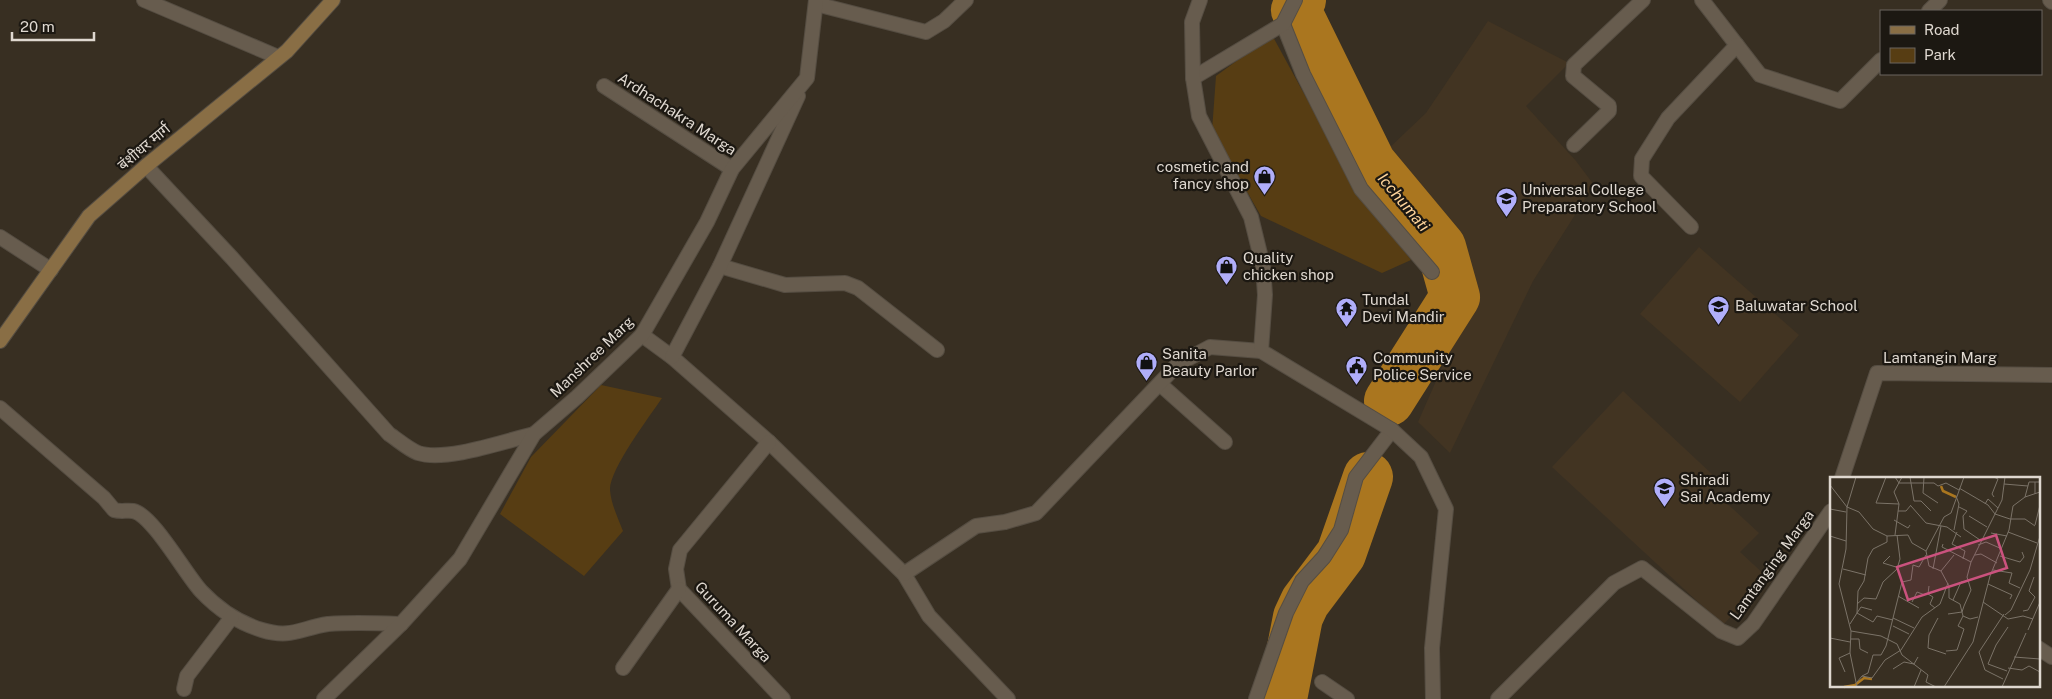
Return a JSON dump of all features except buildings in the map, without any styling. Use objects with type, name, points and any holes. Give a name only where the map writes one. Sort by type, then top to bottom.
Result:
[{"type":"main road","name":"बंशीधर मार्ग","points":[[0,341],[90,216],[146,166],[287,51],[333,0]]},
{"type":"street","points":[[144,0],[278,57]]},
{"type":"street","points":[[672,357],[720,266],[807,78],[816,2],[926,32],[944,21],[966,0]]},
{"type":"street","points":[[1200,0],[1192,22],[1193,78],[1199,116],[1251,217],[1263,266],[1265,295],[1261,352]]},
{"type":"street","points":[[1193,78],[1283,24],[1295,0]]},
{"type":"street","points":[[1574,145],[1609,111],[1609,106],[1573,76],[1574,65],[1643,0]]},
{"type":"street","points":[[1702,0],[1760,75],[1840,101],[1880,61]]},
{"type":"street","points":[[1930,10],[1940,0]]},
{"type":"street","points":[[1283,24],[1303,74],[1361,190],[1432,272]]},
{"type":"street","points":[[1691,227],[1641,176],[1642,159],[1668,118],[1737,45]]},
{"type":"street","name":"Manshree Marg","points":[[330,697],[401,624],[460,559],[534,434],[577,397],[642,335],[707,222],[732,169],[807,78]]},
{"type":"street","name":"Ardhachakra Marga","points":[[604,86],[732,169]]},
{"type":"street","points":[[146,166],[232,258],[388,434],[419,453],[450,454],[534,434]]},
{"type":"street","points":[[0,237],[51,270]]},
{"type":"street","points":[[720,266],[785,285],[845,283],[858,288],[937,350]]},
{"type":"street","points":[[642,335],[672,357],[769,442],[904,574],[930,616],[1008,699]]},
{"type":"street","points":[[904,574],[976,526],[1005,522],[1036,513],[1161,385],[1178,364],[1210,347],[1261,352],[1392,430],[1421,457],[1446,509],[1432,648],[1433,699]]},
{"type":"street","name":"Lamtangin Marg","points":[[1842,477],[1877,372],[2052,376]]},
{"type":"street","points":[[1161,385],[1226,442]]},
{"type":"street","points":[[0,408],[104,498],[114,510],[134,511],[150,522],[170,547],[182,569],[202,592],[232,617],[262,630],[289,635],[326,625],[366,622],[401,624]]},
{"type":"street","points":[[1256,699],[1286,613],[1298,589],[1324,557],[1341,530],[1356,477],[1392,430]]},
{"type":"street","name":"Guruma Marga","points":[[769,442],[680,550],[676,569],[680,589],[784,699]]},
{"type":"street","name":"Lamtanging Marga","points":[[1498,699],[1614,583],[1642,568],[1721,631],[1738,638],[1753,624],[1830,512]]},
{"type":"street","points":[[623,668],[680,589]]},
{"type":"street","points":[[184,689],[187,676],[232,617]]},
{"type":"street","points":[[2040,649],[2052,657]]},
{"type":"street","points":[[1322,682],[1347,699]]},
{"type":"shaded area","name":"Universal College Preparatory School","points":[[1488,21],[1569,63],[1526,106],[1576,161],[1594,185],[1533,281],[1450,453],[1418,422],[1469,306],[1471,283],[1467,251],[1406,182],[1387,150],[1426,113]]},
{"type":"shaded area","name":"Baluwatar School","points":[[1699,247],[1799,335],[1740,402],[1640,314]]},
{"type":"shaded area","name":"Shiradi Sai Academy","points":[[1623,391],[1713,475],[1706,484],[1759,533],[1740,552],[1767,577],[1723,625],[1552,467]]},
{"type":"green space","points":[[1272,35],[1357,191],[1411,260],[1382,273],[1261,216],[1212,131],[1216,76]]},
{"type":"green space","points":[[601,385],[662,398],[631,443],[611,481],[612,500],[623,531],[584,576],[500,514],[531,457]]},
{"type":"waterway","name":"Icchumati","points":[[1301,0],[1296,10],[1371,163],[1441,247],[1455,297],[1389,401]]},
{"type":"waterway","name":"Icchumati","points":[[1282,699],[1298,617],[1305,602],[1341,554],[1368,477]]},
{"type":"place","name":"cosmetic and fancy shop","points":[[1265,195]]},
{"type":"place","name":"Universal College Preparatory School","points":[[1506,218]]},
{"type":"place","name":"Quality chicken shop","points":[[1227,286]]},
{"type":"place","name":"Baluwatar School","points":[[1719,325]]},
{"type":"place","name":"Tundal Devi Mandir","points":[[1346,328]]},
{"type":"place","name":"Sanita Beauty Parlor","points":[[1146,382]]},
{"type":"place","name":"Community Police Service","points":[[1357,386]]},
{"type":"place","name":"Shiradi Sai Academy","points":[[1664,508]]}]
